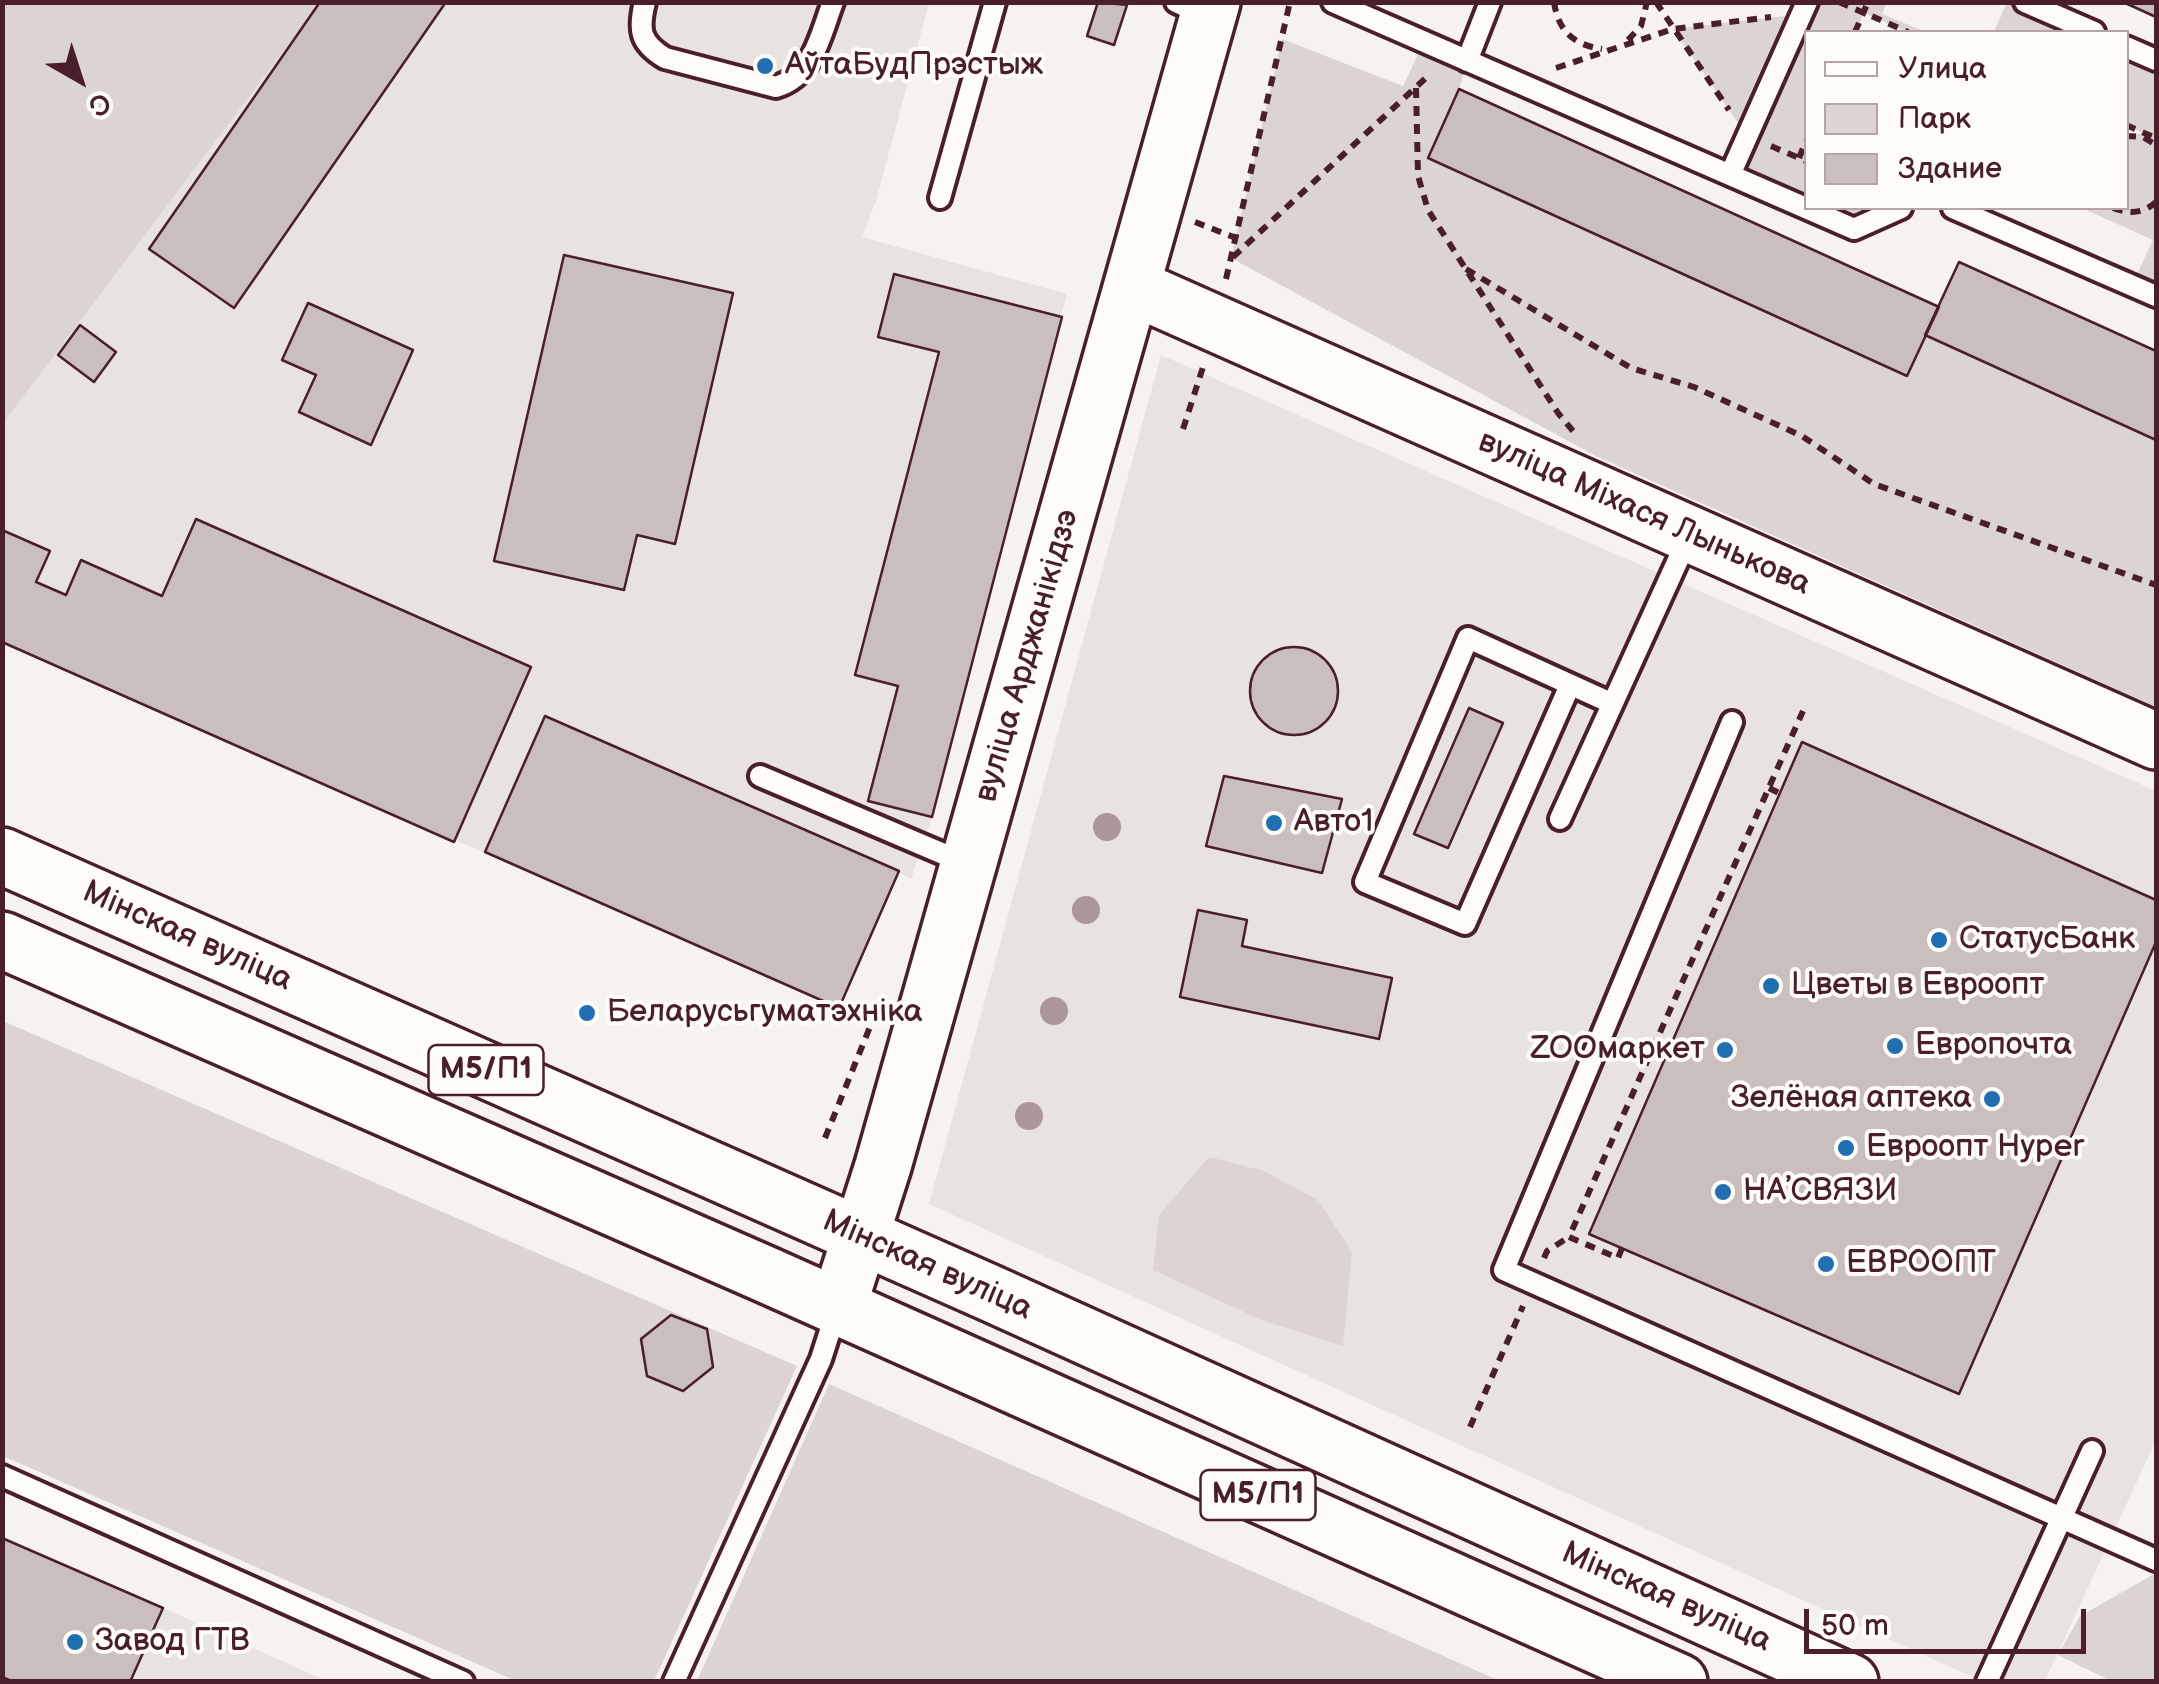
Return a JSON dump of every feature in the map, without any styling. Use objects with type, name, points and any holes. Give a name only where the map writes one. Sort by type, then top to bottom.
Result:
[{"type":"main road","name":"вуліца Арджанікідзэ","points":[[838,1307],[1132,287],[1198,7]]},
{"type":"main road","name":"вуліца Міхася Лынькова","points":[[1132,287],[2156,741]]},
{"type":"main road","name":"Мінская вуліца","points":[[2,856],[861,1236],[1850,1682]]},
{"type":"main road","name":"М5/П1","points":[[2,940],[1680,1682]]},
{"type":"lane","points":[[646,2],[639,25],[650,49],[666,58],[776,87],[791,82],[808,68],[833,2]]},
{"type":"lane","points":[[940,198],[995,2]]},
{"type":"lane","points":[[1332,2],[1804,207]]},
{"type":"lane","points":[[1460,58],[1490,2]]},
{"type":"lane","points":[[2025,2],[2089,30]]},
{"type":"lane","points":[[1730,175],[1805,8]]},
{"type":"lane","points":[[2129,48],[2156,60]]},
{"type":"lane","points":[[1810,210],[1854,229],[1897,210]]},
{"type":"lane","points":[[1958,210],[2156,296]]},
{"type":"lane","points":[[1560,819],[1690,534]]},
{"type":"lane","points":[[1570,684],[1465,924],[1364,882],[1468,638],[1570,684],[1611,703]]},
{"type":"lane","points":[[1732,722],[1504,1270],[2156,1560]]},
{"type":"lane","points":[[760,776],[968,865]]},
{"type":"lane","points":[[674,1682],[821,1359],[838,1307]]},
{"type":"lane","points":[[1987,1682],[2092,1452]]},
{"type":"lane","points":[[2,1476],[463,1682]]},
{"type":"path","points":[[1183,430],[1216,324],[1290,2]]},
{"type":"path","points":[[1554,2],[1562,28],[1573,39],[1601,49],[1616,46],[1641,26],[1646,2]]},
{"type":"path","points":[[1656,2],[1748,136]]},
{"type":"path","points":[[1838,2],[1903,30]]},
{"type":"path","points":[[1855,30],[1868,2]]},
{"type":"path","points":[[1516,82],[1673,28],[1805,8]]},
{"type":"path","points":[[1232,258],[1416,88],[1460,58]]},
{"type":"path","points":[[1416,88],[1421,195],[1558,413],[1583,442]]},
{"type":"path","points":[[2129,127],[2156,142]]},
{"type":"path","points":[[2129,135],[2145,133]]},
{"type":"path","points":[[2129,135],[2156,142]]},
{"type":"path","points":[[1799,158],[1804,146]]},
{"type":"path","points":[[2126,210],[2139,212],[2156,202]]},
{"type":"path","points":[[1466,269],[1631,368],[1694,387],[1802,436],[1874,484],[2156,584]]},
{"type":"path","points":[[1470,1427],[1547,1251],[1569,1237],[1804,711]]},
{"type":"path","points":[[1769,788],[1780,793]]},
{"type":"path","points":[[1569,1237],[1618,1258],[1622,1248]]},
{"type":"shaded area","points":[[320,3],[929,3],[876,201],[862,237],[1067,294],[932,817],[911,879],[898,872],[839,1008],[3,642],[2,423]]},
{"type":"shaded area","points":[[1161,355],[2156,791],[2156,1440],[2045,1681],[1981,1681],[929,1204]]},
{"type":"shaded area","name":"Завод ГТВ","points":[[2,1538],[163,1608],[327,1681],[3,1681]]},
{"type":"green space","points":[[1887,2],[1882,14],[1921,30],[1903,30],[1864,13],[1856,30],[1804,30],[1804,207],[1730,175],[1747,136],[1673,29],[1802,14],[1807,3]]},
{"type":"green space","points":[[2007,2],[2025,3],[2088,30],[1995,30]]},
{"type":"green space","points":[[3,3],[320,3],[3,423]]},
{"type":"green space","points":[[1282,39],[1403,86],[1424,42],[1467,61],[1428,159],[1907,376],[1925,335],[2156,440],[2156,707],[1594,455],[1231,258]]},
{"type":"green space","points":[[2129,48],[2156,60],[2156,296],[2132,285],[2153,240],[2086,210],[2129,210],[2129,136],[2142,133],[2129,126]]},
{"type":"green space","points":[[1810,210],[1862,210],[1854,229]]},
{"type":"green space","points":[[3,1021],[797,1366],[654,1681],[516,1681],[3,1456]]},
{"type":"green space","points":[[1209,1157],[1264,1171],[1318,1200],[1352,1252],[1343,1346],[1261,1320],[1153,1270],[1159,1215]]},
{"type":"green space","points":[[829,1384],[1500,1681],[697,1681]]},
{"type":"green space","points":[[2156,1573],[2156,1681],[2111,1681],[2058,1655],[2080,1616]]},
{"type":"building","points":[[320,2],[446,2],[234,308],[149,249]]},
{"type":"building","points":[[1098,2],[1127,5],[1114,45],[1087,36]]},
{"type":"building","points":[[2123,2],[2156,2],[2156,17]]},
{"type":"building","points":[[1459,89],[1939,307],[1907,376],[1428,158]]},
{"type":"building","points":[[564,255],[733,293],[675,544],[637,535],[624,590],[494,561]]},
{"type":"building","points":[[1959,262],[2156,351],[2156,440],[1925,335]]},
{"type":"building","points":[[894,274],[1062,317],[932,817],[868,801],[898,686],[855,675],[939,352],[878,337]]},
{"type":"building","points":[[308,303],[413,350],[371,445],[299,412],[316,375],[282,360]]},
{"type":"building","points":[[80,325],[116,352],[94,382],[58,355]]},
{"type":"building","points":[[196,519],[531,667],[454,842],[2,642],[2,530],[50,551],[36,582],[66,595],[81,560],[162,596]]},
{"type":"building","points":[[1294,647],[1325,660],[1338,691],[1325,722],[1294,735],[1263,722],[1250,691],[1263,660]]},
{"type":"building","points":[[1469,708],[1503,723],[1448,848],[1414,834]]},
{"type":"building","points":[[545,716],[899,871],[839,1008],[485,852]]},
{"type":"building","name":"Евроопт Hyper","points":[[1802,742],[2156,900],[2156,942],[1959,1394],[1589,1234]]},
{"type":"building","name":"Авто1","points":[[1224,776],[1342,799],[1322,873],[1206,846]]},
{"type":"building","points":[[1198,910],[1247,920],[1242,946],[1392,978],[1379,1039],[1180,997]]},
{"type":"building","points":[[671,1315],[707,1329],[713,1367],[683,1391],[647,1376],[641,1339]]},
{"type":"building","name":"Завод ГТВ","points":[[2,1538],[163,1608],[130,1682],[14,1682],[2,1677]]},
{"type":"place","name":"АўтаБудПрэстыж","points":[[765,66]]},
{"type":"place","name":"Авто1","points":[[1274,823]]},
{"type":"place","name":"СтатусБанк","points":[[1939,940]]},
{"type":"place","name":"Цветы в Евроопт","points":[[1771,986]]},
{"type":"place","name":"Беларусьгуматэхніка","points":[[587,1013]]},
{"type":"place","name":"Европочта","points":[[1895,1046]]},
{"type":"place","name":"ZOOмаркет","points":[[1725,1050]]},
{"type":"place","name":"Зелёная аптека","points":[[1992,1099]]},
{"type":"place","name":"Евроопт Hyper","points":[[1846,1148]]},
{"type":"place","name":"НАʼСВЯЗИ","points":[[1723,1192]]},
{"type":"place","name":"ЕВРООПТ","points":[[1826,1264]]},
{"type":"place","name":"Завод ГТВ","points":[[75,1642]]}]
